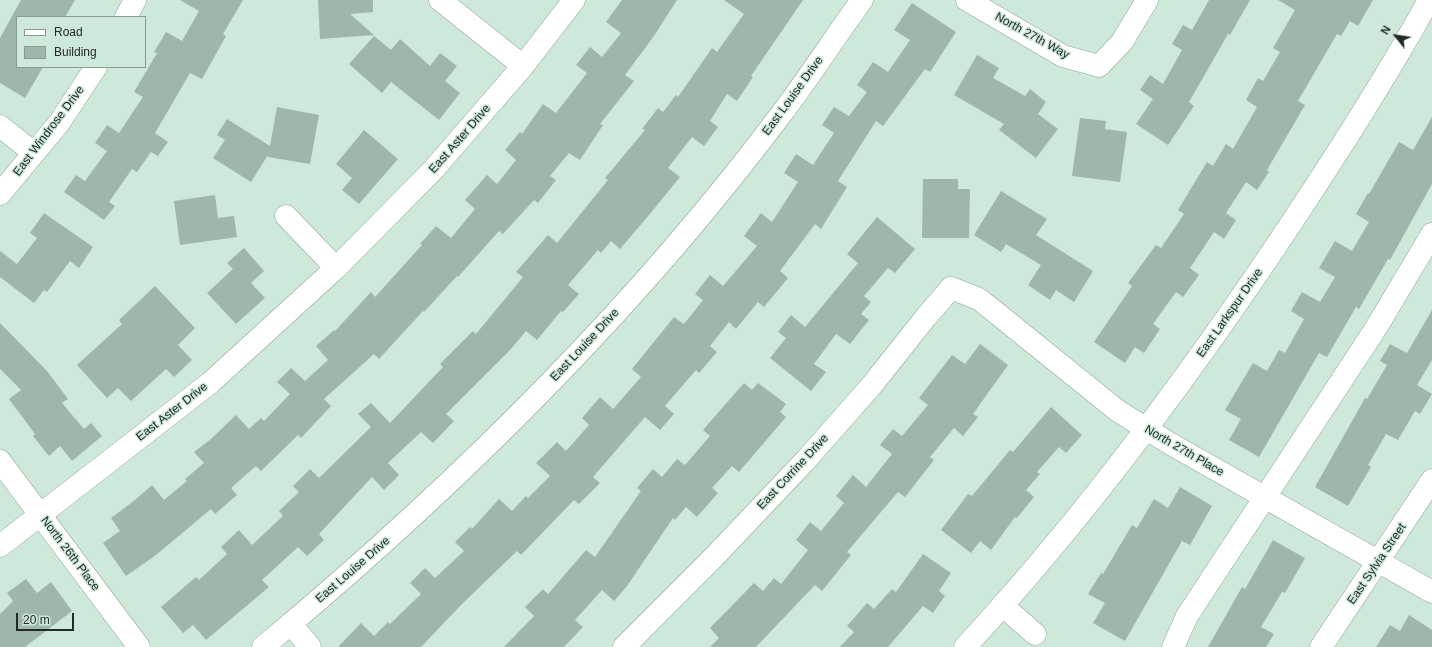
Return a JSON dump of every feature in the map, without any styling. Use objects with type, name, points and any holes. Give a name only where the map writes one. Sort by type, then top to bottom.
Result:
[{"type":"street","points":[[127,16],[136,0]]},
{"type":"street","points":[[440,0],[523,66]]},
{"type":"street","name":"East Aster Drive","points":[[0,546],[41,516],[210,383],[336,268],[433,170],[523,66],[574,0]]},
{"type":"street","name":"East Louise Drive","points":[[263,647],[428,503],[518,416],[595,336],[689,229],[782,113],[862,0]]},
{"type":"street","name":"North 27th Way","points":[[967,0],[1063,56],[1099,66],[1122,42],[1147,0]]},
{"type":"street","name":"East Larkspur Drive","points":[[965,647],[1076,518],[1147,429],[1230,316],[1327,170],[1429,0]]},
{"type":"street","name":"East Windrose Drive","points":[[0,194],[59,123],[95,68]]},
{"type":"street","points":[[0,126],[34,153]]},
{"type":"street","points":[[286,216],[336,268]]},
{"type":"street","points":[[1173,647],[1187,616],[1376,328],[1432,234]]},
{"type":"street","name":"North 27th Place","points":[[952,288],[979,299],[1118,411],[1169,443],[1432,592]]},
{"type":"street","name":"East Corrine Drive","points":[[624,647],[713,558],[804,461],[872,385],[926,317],[952,288]]},
{"type":"street","name":"North 26th Place","points":[[0,461],[139,647]]},
{"type":"street","name":"East Sylvia Street","points":[[1321,647],[1432,480]]},
{"type":"street","points":[[1002,605],[1035,634]]},
{"type":"street","points":[[291,624],[310,647]]},
{"type":"building","points":[[21,0],[75,0],[66,16],[16,16],[16,68],[42,68],[25,98],[0,83],[0,38]]},
{"type":"building","points":[[180,0],[243,0],[223,34],[226,36],[202,79],[190,73],[155,133],[168,142],[158,156],[151,152],[137,172],[132,169],[109,202],[115,206],[104,220],[64,192],[76,175],[85,181],[107,151],[95,143],[107,125],[119,133],[143,97],[134,92],[157,53],[154,52],[166,32],[182,41],[199,11]]},
{"type":"building","points":[[318,0],[373,0],[373,12],[350,14],[374,35],[320,39]]},
{"type":"building","points":[[622,0],[677,0],[654,36],[625,75],[634,81],[600,124],[603,125],[580,160],[569,153],[550,176],[556,180],[538,203],[534,200],[503,234],[499,231],[458,277],[457,276],[424,312],[423,311],[379,359],[374,354],[324,399],[331,406],[301,438],[298,435],[261,471],[256,466],[231,488],[237,495],[215,514],[211,509],[156,555],[126,576],[103,543],[120,531],[111,518],[152,485],[164,500],[187,481],[185,479],[204,463],[194,452],[211,439],[236,415],[249,429],[261,418],[264,421],[290,394],[277,382],[291,368],[305,381],[328,360],[316,346],[334,330],[335,331],[371,292],[375,297],[422,245],[420,244],[436,226],[451,238],[475,209],[465,200],[487,175],[497,184],[516,160],[505,150],[520,132],[522,134],[543,104],[556,113],[587,73],[576,65],[590,47],[602,57],[621,33],[606,22]]},
{"type":"building","points":[[724,0],[803,0],[751,76],[753,77],[737,101],[727,94],[710,121],[718,127],[704,146],[692,137],[668,168],[680,177],[620,249],[611,241],[601,253],[598,250],[568,285],[579,294],[563,312],[561,311],[537,340],[526,331],[511,349],[446,414],[454,421],[433,443],[421,432],[388,463],[399,475],[384,490],[372,477],[319,534],[324,540],[307,556],[298,547],[262,580],[269,587],[206,640],[193,625],[183,633],[161,607],[196,577],[199,580],[227,554],[221,547],[239,530],[252,545],[283,516],[279,511],[299,492],[293,486],[310,469],[319,478],[371,427],[358,414],[371,403],[390,423],[443,367],[440,364],[473,331],[476,334],[523,277],[516,272],[548,235],[557,243],[608,180],[605,178],[645,130],[642,129],[658,108],[663,112],[676,95],[678,97],[712,48],[717,52],[744,14]]},
{"type":"building","points":[[1209,0],[1250,0],[1230,35],[1228,34],[1189,102],[1194,106],[1168,145],[1136,124],[1153,99],[1140,90],[1150,75],[1163,84],[1182,50],[1172,44],[1183,25],[1192,30]]},
{"type":"building","points":[[1278,0],[1373,0],[1358,26],[1350,21],[1341,36],[1337,34],[1298,101],[1305,105],[1267,170],[1269,172],[1257,190],[1246,182],[1226,213],[1236,220],[1224,239],[1214,232],[1190,268],[1199,275],[1183,297],[1176,292],[1153,324],[1160,329],[1144,353],[1135,347],[1125,363],[1094,342],[1132,286],[1128,283],[1156,245],[1161,248],[1184,214],[1178,210],[1207,162],[1213,166],[1226,144],[1233,149],[1257,107],[1246,100],[1258,78],[1263,81],[1280,52],[1273,48],[1295,10]]},
{"type":"building","points":[[912,3],[956,32],[930,72],[925,69],[883,126],[876,121],[838,181],[847,187],[821,229],[815,224],[780,271],[788,278],[764,307],[758,302],[736,329],[729,322],[710,346],[717,352],[699,373],[696,370],[665,406],[674,414],[660,430],[645,417],[593,477],[600,483],[579,504],[574,500],[521,555],[517,551],[462,604],[421,647],[338,647],[361,623],[374,636],[388,622],[390,624],[421,594],[410,583],[425,568],[435,578],[464,551],[455,542],[470,527],[472,529],[499,499],[512,511],[526,496],[528,498],[550,476],[536,463],[557,442],[566,451],[589,425],[582,418],[600,397],[613,409],[641,377],[632,369],[674,317],[684,324],[703,300],[695,294],[710,275],[723,286],[757,246],[744,236],[761,213],[772,222],[798,182],[784,173],[796,154],[813,165],[834,133],[822,125],[834,107],[849,116],[867,92],[857,85],[873,62],[888,72],[910,40],[894,30]]},
{"type":"building","points":[[374,36],[391,50],[400,39],[430,66],[440,53],[457,66],[445,81],[460,93],[439,120],[391,82],[382,93],[349,64]]},
{"type":"building","points":[[977,55],[999,68],[993,78],[1025,96],[1030,89],[1046,102],[1038,114],[1058,129],[1036,158],[999,130],[1004,124],[954,95]]},
{"type":"building","points":[[277,107],[319,115],[310,164],[268,157],[268,155],[251,182],[213,158],[225,140],[217,135],[227,119],[270,146]]},
{"type":"building","points":[[1432,117],[1432,184],[1390,260],[1388,259],[1359,309],[1356,307],[1327,357],[1319,353],[1259,457],[1229,440],[1241,419],[1225,410],[1253,363],[1267,371],[1279,350],[1285,353],[1304,319],[1291,311],[1302,292],[1320,302],[1335,277],[1319,268],[1335,241],[1352,251],[1369,222],[1356,214],[1368,193],[1369,194],[1399,142],[1413,150]]},
{"type":"building","points":[[1080,118],[1106,121],[1105,129],[1127,132],[1120,182],[1072,176]]},
{"type":"building","points":[[364,130],[398,159],[359,204],[342,190],[352,178],[336,164]]},
{"type":"building","points":[[923,179],[958,179],[958,189],[970,189],[969,238],[922,238]]},
{"type":"building","points":[[1001,191],[1047,219],[1036,235],[1093,271],[1074,302],[1056,290],[1050,300],[1028,285],[1041,265],[1006,244],[1001,252],[974,235]]},
{"type":"building","points":[[215,195],[218,218],[234,216],[237,237],[180,245],[174,201]]},
{"type":"building","points":[[44,213],[93,247],[79,268],[70,261],[47,292],[44,290],[34,303],[0,277],[0,251],[17,264],[37,238],[30,233]]},
{"type":"building","points":[[877,217],[915,249],[895,273],[888,268],[864,296],[871,302],[861,314],[869,320],[850,344],[836,334],[814,364],[826,372],[811,391],[770,358],[786,338],[778,332],[791,315],[805,327],[858,263],[847,254]]},
{"type":"building","points":[[244,248],[264,271],[251,283],[265,298],[236,324],[207,293],[233,269],[227,263]]},
{"type":"building","points":[[155,286],[195,328],[178,345],[192,360],[174,377],[166,369],[131,401],[118,388],[107,398],[77,365],[122,324],[119,320]]},
{"type":"building","points":[[1432,310],[1432,360],[1417,385],[1432,394],[1420,414],[1415,411],[1398,440],[1386,434],[1368,465],[1371,467],[1348,506],[1315,487],[1365,398],[1367,399],[1387,365],[1380,361],[1390,344],[1407,353]]},
{"type":"building","points":[[0,323],[47,371],[68,399],[62,403],[84,429],[91,423],[102,436],[72,461],[60,446],[49,456],[33,436],[35,434],[9,399],[21,390],[0,369]]},
{"type":"building","points":[[980,344],[1008,365],[973,414],[978,417],[963,436],[954,428],[930,457],[934,460],[905,497],[898,492],[847,552],[851,555],[822,591],[815,585],[756,647],[710,647],[719,638],[710,628],[754,583],[763,591],[774,578],[781,584],[808,550],[796,540],[810,522],[821,531],[844,503],[836,496],[853,475],[866,487],[892,454],[880,445],[893,429],[902,436],[928,405],[919,398],[952,355],[965,364]]},
{"type":"building","points":[[744,383],[752,390],[758,383],[786,404],[780,412],[786,417],[739,472],[732,466],[712,488],[718,493],[697,517],[686,507],[675,520],[673,518],[627,586],[614,601],[602,590],[575,620],[583,627],[564,647],[504,647],[534,616],[525,607],[543,589],[548,594],[586,550],[595,557],[641,491],[637,488],[653,469],[662,477],[677,459],[685,465],[710,436],[703,430]]},
{"type":"building","points":[[1051,407],[1082,435],[1066,453],[1059,447],[1037,472],[1040,474],[1026,490],[1034,497],[1017,518],[1015,517],[991,550],[980,541],[971,553],[941,530],[968,494],[972,496],[1010,450],[1013,452]]},
{"type":"building","points":[[1180,487],[1212,506],[1190,545],[1182,541],[1125,641],[1093,623],[1105,603],[1088,594],[1101,573],[1103,574],[1132,525],[1137,528],[1154,499],[1168,508]]},
{"type":"building","points":[[1273,540],[1305,558],[1285,593],[1282,592],[1261,627],[1274,634],[1266,647],[1208,647],[1242,587],[1245,589]]},
{"type":"building","points":[[923,554],[951,573],[939,591],[945,596],[933,613],[923,606],[888,647],[840,647],[854,632],[847,626],[867,603],[874,609],[892,589],[896,592]]},
{"type":"building","points":[[26,579],[37,593],[51,582],[72,611],[25,647],[0,647],[0,614],[13,601],[7,593]]},
{"type":"building","points":[[1409,615],[1432,630],[1432,647],[1376,647],[1390,625],[1400,631]]}]
